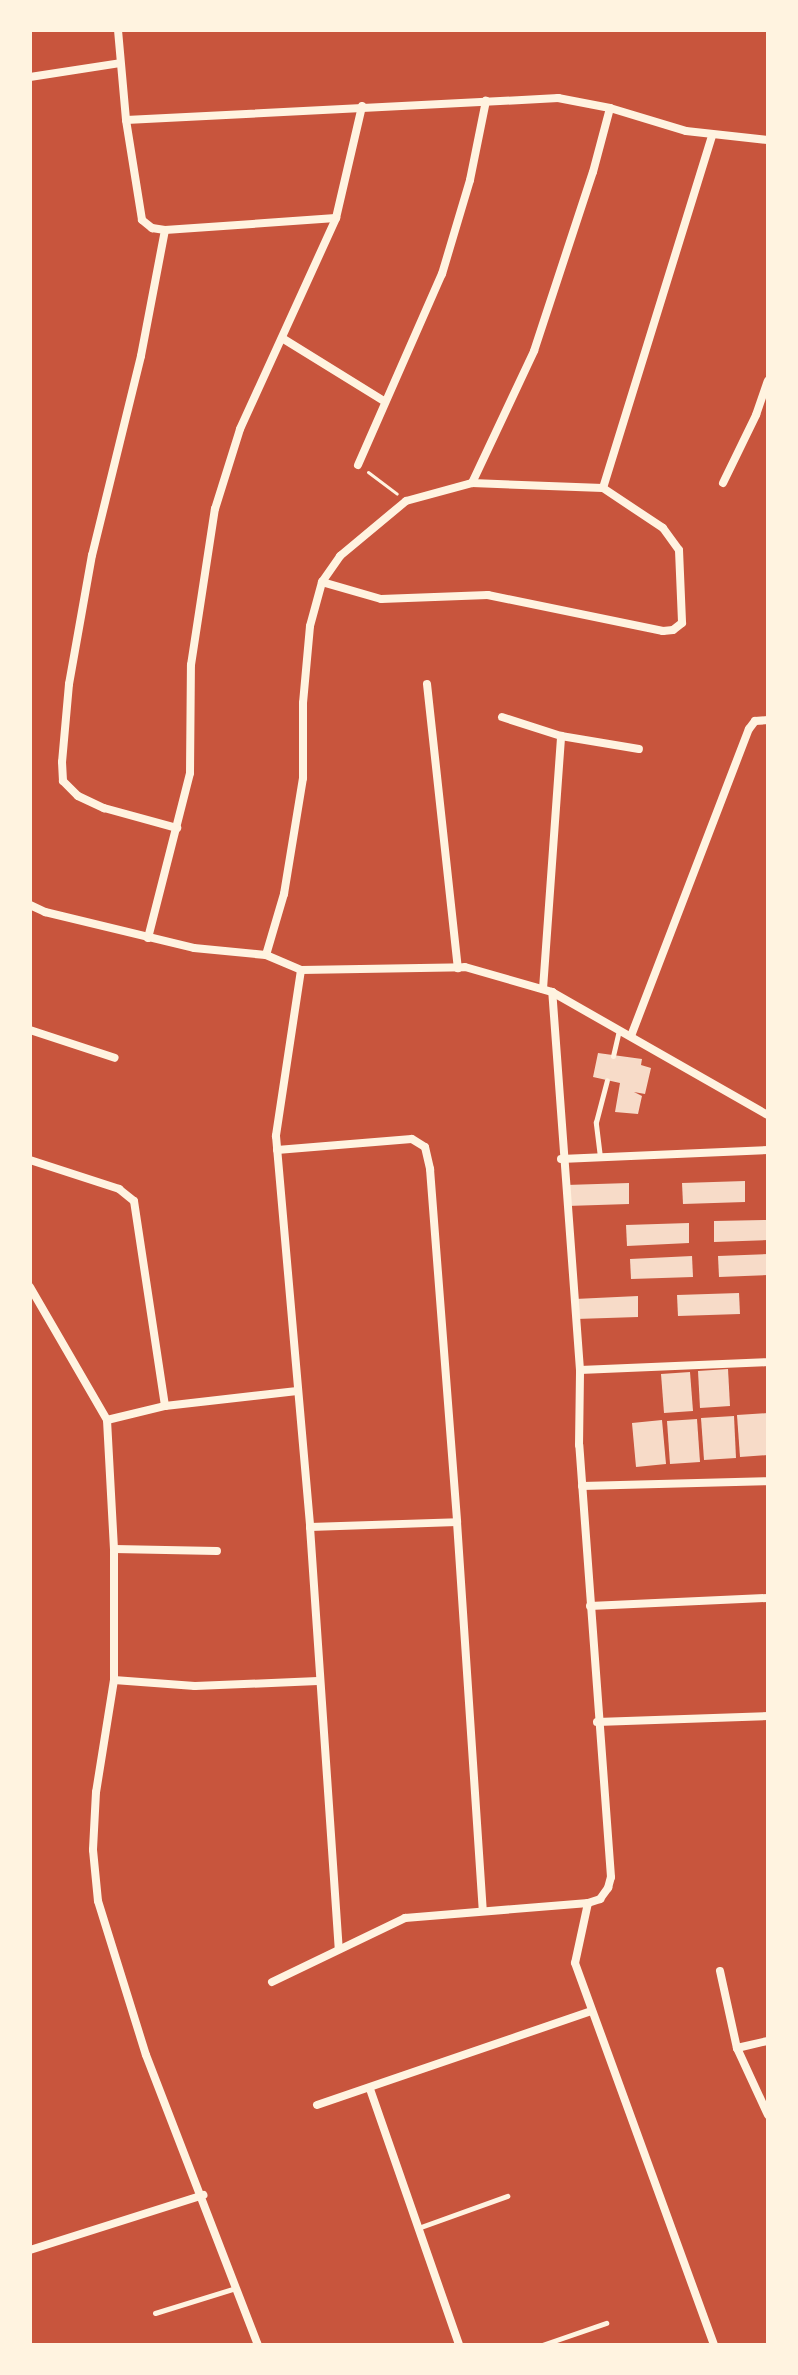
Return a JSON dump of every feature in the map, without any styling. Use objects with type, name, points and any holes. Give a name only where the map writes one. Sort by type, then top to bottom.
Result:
[{"type":"street","points":[[118,30],[126,120],[142,220],[152,228],[165,230],[336,218]]},
{"type":"street","points":[[30,77],[120,63]]},
{"type":"street","points":[[126,120],[558,98],[610,108],[712,136],[768,140]]},
{"type":"street","points":[[358,465],[442,274],[470,180],[486,101]]},
{"type":"street","points":[[148,938],[190,773],[191,665],[215,509],[240,429],[336,218],[362,106]]},
{"type":"street","points":[[472,483],[534,351],[593,172],[610,108]]},
{"type":"street","points":[[603,488],[712,136]]},
{"type":"street","points":[[165,230],[141,356],[92,555],[69,684],[62,762],[63,781],[78,796],[104,808],[177,828]]},
{"type":"street","points":[[282,338],[384,401]]},
{"type":"street","points":[[723,483],[756,415],[768,381]]},
{"type":"street","points":[[756,415],[768,417]]},
{"type":"street","points":[[266,955],[284,894],[303,778],[303,703],[310,626],[322,582],[340,556],[406,501],[472,483],[603,488],[663,528],[679,550],[682,623],[673,630],[663,631],[488,595],[381,599],[322,582]]},
{"type":"street","points":[[427,684],[458,968]]},
{"type":"street","points":[[502,717],[561,736],[639,749]]},
{"type":"street","points":[[631,1036],[749,729],[755,721],[768,720]]},
{"type":"street","points":[[272,1982],[405,1918],[483,1909],[588,1903],[600,1899],[611,1877],[597,1722],[582,1486],[580,1370],[547,991],[561,736]]},
{"type":"street","points":[[30,905],[45,912],[148,938],[236,955],[266,955],[301,970],[458,968],[547,991],[768,1115]]},
{"type":"street","points":[[301,970],[277,1122],[277,1150],[310,1527],[318,1681],[339,1949]]},
{"type":"street","points":[[30,1030],[115,1058]]},
{"type":"street","points":[[277,1150],[412,1139],[425,1147],[430,1169],[457,1522],[483,1909]]},
{"type":"street","points":[[561,1159],[768,1150]]},
{"type":"street","points":[[30,1160],[119,1189],[134,1201],[165,1406]]},
{"type":"street","points":[[30,1287],[107,1420],[114,1549],[114,1680],[96,1792],[93,1850],[98,1901],[146,2055],[203,2195],[258,2345]]},
{"type":"street","points":[[580,1370],[768,1362]]},
{"type":"street","points":[[107,1420],[165,1406],[297,1391]]},
{"type":"street","points":[[582,1486],[768,1481]]},
{"type":"street","points":[[310,1527],[457,1522]]},
{"type":"street","points":[[114,1549],[217,1551]]},
{"type":"street","points":[[590,1606],[768,1598]]},
{"type":"street","points":[[114,1680],[195,1686],[318,1681]]},
{"type":"street","points":[[597,1722],[768,1716]]},
{"type":"street","points":[[588,1903],[575,1963],[714,2345]]},
{"type":"street","points":[[720,1971],[737,2048],[768,2115]]},
{"type":"street","points":[[317,2105],[591,2011]]},
{"type":"street","points":[[737,2048],[768,2041]]},
{"type":"street","points":[[370,2089],[459,2345]]},
{"type":"street","points":[[30,2250],[203,2195]]},
{"type":"lane","points":[[613,1056],[619,1029]]},
{"type":"lane","points":[[600,1158],[596,1122],[607,1080]]},
{"type":"lane","points":[[418,2228],[507,2196]]},
{"type":"lane","points":[[155,2313],[237,2287]]},
{"type":"lane","points":[[542,2345],[606,2323]]},
{"type":"path","points":[[358,465],[406,501]]},
{"type":"building","points":[[598,1053],[642,1059],[641,1065],[651,1068],[645,1094],[634,1092],[642,1096],[638,1114],[615,1112],[620,1083],[593,1077]]},
{"type":"building","points":[[745,1181],[745,1202],[683,1204],[682,1183]]},
{"type":"building","points":[[629,1183],[629,1204],[567,1206],[566,1185]]},
{"type":"building","points":[[768,1220],[768,1240],[714,1242],[714,1221]]},
{"type":"building","points":[[689,1223],[689,1243],[627,1246],[626,1225]]},
{"type":"building","points":[[768,1254],[768,1275],[719,1277],[718,1256]]},
{"type":"building","points":[[692,1256],[693,1277],[631,1279],[630,1259]]},
{"type":"building","points":[[739,1293],[740,1314],[678,1316],[677,1295]]},
{"type":"building","points":[[638,1296],[638,1317],[576,1319],[575,1299]]},
{"type":"building","points":[[728,1369],[730,1406],[700,1408],[698,1371]]},
{"type":"building","points":[[690,1372],[693,1411],[664,1413],[661,1374]]},
{"type":"building","points":[[768,1413],[768,1455],[740,1457],[737,1415]]},
{"type":"building","points":[[734,1416],[736,1458],[704,1460],[701,1418]]},
{"type":"building","points":[[697,1419],[700,1462],[670,1464],[667,1421]]},
{"type":"building","points":[[662,1420],[666,1464],[636,1467],[632,1423]]}]
